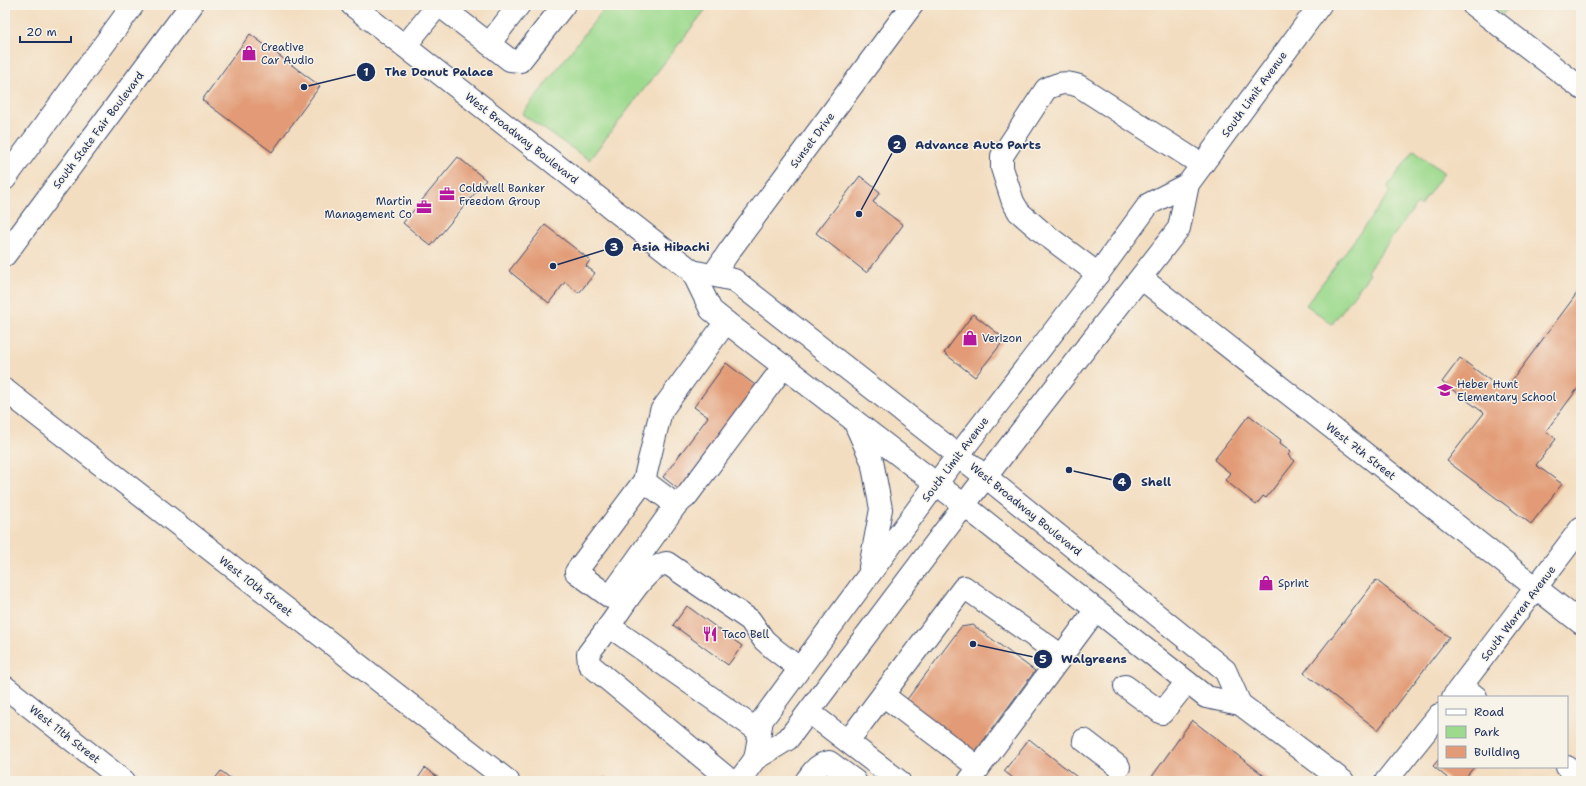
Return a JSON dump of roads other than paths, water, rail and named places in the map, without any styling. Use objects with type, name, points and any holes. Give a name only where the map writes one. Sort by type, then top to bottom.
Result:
[{"type":"main road","points":[[5,179],[133,5]]},
{"type":"main road","name":"South State Fair Boulevard","points":[[5,255],[191,5]]},
{"type":"main road","name":"West Broadway Boulevard","points":[[352,5],[692,272],[711,310],[964,505],[1095,611],[1206,697],[1240,704],[1343,781]]},
{"type":"main road","points":[[405,46],[438,5],[510,60],[520,61],[564,5]]},
{"type":"main road","points":[[489,44],[519,5]]},
{"type":"main road","name":"Sunset Drive","points":[[713,275],[912,5]]},
{"type":"main road","name":"South Limit Avenue","points":[[738,781],[755,759],[788,739],[964,505],[1179,228],[1188,184],[1320,5]]},
{"type":"main road","points":[[1473,5],[1581,88]]},
{"type":"main road","points":[[1098,274],[1042,232],[1019,212],[1013,202],[1002,168],[1002,156],[1046,89],[1057,84],[1069,82],[1079,86],[1202,165]]},
{"type":"main road","name":"South Limit Avenue","points":[[755,759],[762,720],[936,484],[1098,274],[1149,204],[1188,184]]},
{"type":"main road","name":"West Broadway Boulevard","points":[[692,272],[734,280],[986,477],[1225,670],[1240,704]]},
{"type":"main road","name":"West 7th Street","points":[[1141,278],[1581,623]]},
{"type":"main road","points":[[726,322],[661,411],[644,482],[576,572],[610,598],[676,505],[686,497],[784,366]]},
{"type":"main road","name":"West 10th Street","points":[[5,390],[508,781]]},
{"type":"main road","points":[[854,420],[872,461],[881,509],[869,575]]},
{"type":"main road","points":[[644,482],[676,505]]},
{"type":"main road","name":"South Warren Avenue","points":[[1464,693],[1536,588],[1581,528]]},
{"type":"main road","points":[[738,781],[589,664],[588,654],[645,578],[659,564],[667,563],[750,620],[769,645],[799,668]]},
{"type":"main road","points":[[848,741],[964,587],[1062,656]]},
{"type":"main road","points":[[883,695],[974,774],[1095,611]]},
{"type":"main road","points":[[609,626],[760,732]]},
{"type":"main road","points":[[1125,686],[1162,713],[1186,682]]},
{"type":"main road","name":"West 11th Street","points":[[5,686],[124,781]]},
{"type":"main road","points":[[809,712],[899,781]]},
{"type":"main road","points":[[1386,781],[1438,716]]},
{"type":"main road","points":[[1084,740],[1119,768]]},
{"type":"main road","points":[[806,781],[815,768],[823,763],[829,762],[855,781]]},
{"type":"main road","points":[[1568,768],[1581,777]]},
{"type":"place","name":"Creative Car Audio","points":[[249,53]]},
{"type":"place","name":"The Donut Palace","points":[[304,87]]},
{"type":"place","name":"Coldwell Banker Freedom Group","points":[[447,194]]},
{"type":"place","name":"Martin Management Co","points":[[424,207]]},
{"type":"place","name":"Advance Auto Parts","points":[[859,214]]},
{"type":"place","name":"Asia Hibachi","points":[[553,266]]},
{"type":"place","name":"Verizon","points":[[970,338]]},
{"type":"place","name":"Heber Hunt Elementary School","points":[[1445,390]]},
{"type":"place","name":"Shell","points":[[1069,470]]},
{"type":"place","name":"Sprint","points":[[1266,583]]},
{"type":"place","name":"Taco Bell","points":[[710,634]]},
{"type":"place","name":"Walgreens","points":[[973,644]]}]
